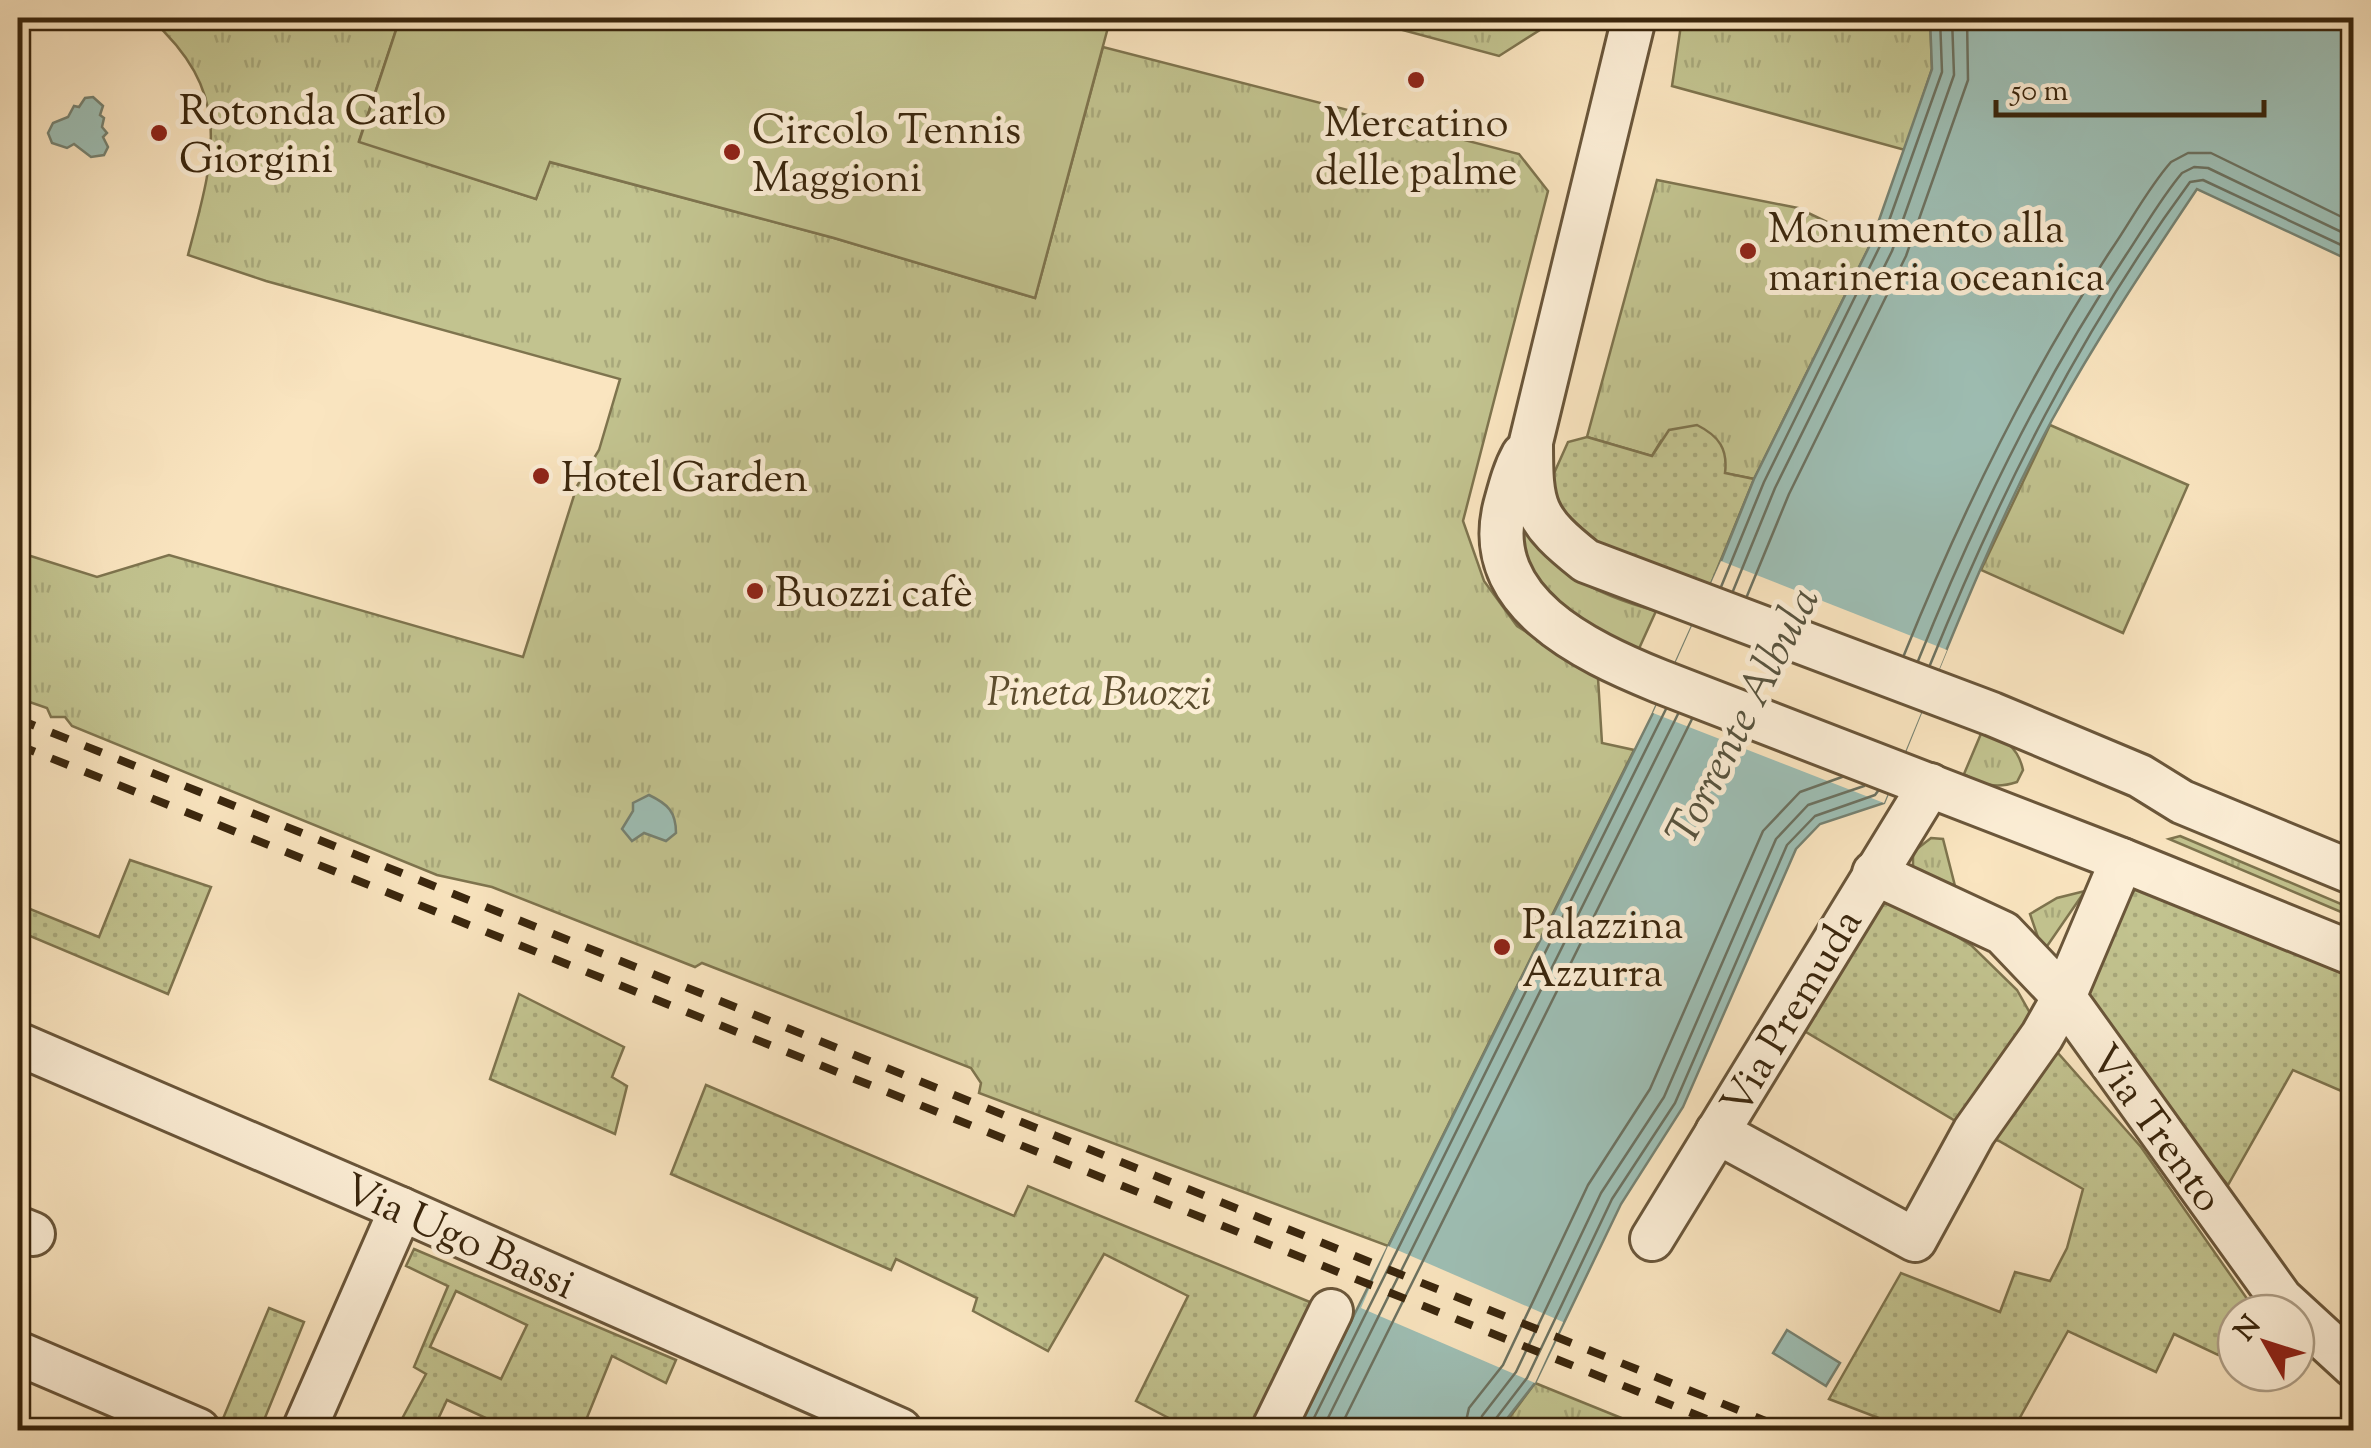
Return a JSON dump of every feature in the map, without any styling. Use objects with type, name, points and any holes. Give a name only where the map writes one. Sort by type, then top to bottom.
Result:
[{"type":"street","points":[[1634,18],[1531,442],[1531,489],[1536,511],[1556,538],[1586,562],[2140,776],[2182,802],[2354,873]]},
{"type":"street","points":[[1531,442],[1514,470],[1500,527],[1501,551],[1510,579],[1523,598],[1577,641],[1609,660],[1659,681],[2354,954]]},
{"type":"street","name":"Via Premuda","points":[[1652,1238],[1874,873],[1918,780]]},
{"type":"street","name":"Via Trento","points":[[2122,860],[2064,997],[2281,1299],[2354,1366]]},
{"type":"street","points":[[1716,1132],[1915,1240],[1974,1132],[2042,1036],[2064,997],[2003,932],[1874,873]]},
{"type":"street","name":"Via Ugo Bassi","points":[[18,1044],[401,1209],[815,1413],[900,1430]]},
{"type":"street","points":[[304,1430],[401,1209]]},
{"type":"street","points":[[1273,1430],[1331,1312]]},
{"type":"street","points":[[18,1353],[198,1430]]},
{"type":"green space","name":"Pineta Buozzi","points":[[150,18],[400,18],[359,141],[536,199],[549,162],[834,238],[1035,298],[1103,47],[1519,154],[1548,191],[1463,521],[1484,581],[1517,626],[1598,678],[1602,743],[1634,750],[1388,1246],[979,1093],[981,1083],[971,1068],[702,963],[695,967],[492,887],[437,875],[72,726],[65,717],[51,717],[47,708],[18,698],[18,552],[97,577],[169,555],[523,657],[577,486],[599,450],[620,379],[266,281],[188,255],[205,187],[211,128],[195,74],[177,46]]},
{"type":"green space","name":"Circolo Tennis Maggioni","points":[[400,18],[1110,20],[1035,298],[834,238],[550,162],[536,199],[359,142]]},
{"type":"green space","points":[[1358,18],[1552,18],[1499,56]]},
{"type":"green space","points":[[1682,18],[1930,18],[1932,69],[1905,150],[1672,86]]},
{"type":"green space","points":[[1657,180],[1798,208],[1871,243],[1754,479],[1724,473],[1661,441],[1652,456],[1587,437]]},
{"type":"green space","points":[[1697,425],[1720,444],[1725,473],[1754,479],[1709,589],[1603,549],[1554,513],[1551,480],[1568,442],[1587,437],[1652,456],[1669,430]]},
{"type":"green space","points":[[2050,425],[2188,485],[2123,633],[1981,570]]},
{"type":"green space","points":[[1517,510],[1541,549],[1556,564],[1593,588],[1656,611],[1637,653],[1557,604],[1521,562]]},
{"type":"green space","points":[[1983,729],[2003,740],[2017,755],[2023,770],[2017,782],[1989,785],[1964,774]]},
{"type":"green space","points":[[2180,836],[2353,909],[2353,917],[2169,839]]},
{"type":"green space","points":[[1931,838],[1943,839],[1955,886],[1913,869],[1913,852]]},
{"type":"green space","points":[[130,860],[211,887],[168,994],[18,931],[18,904],[99,937]]},
{"type":"green space","points":[[2138,885],[2353,977],[2353,1096],[2293,1070],[2228,1185],[2152,1090],[2085,988],[2111,925]]},
{"type":"green space","points":[[2085,891],[2043,952],[2030,914],[2057,898]]},
{"type":"green space","points":[[1881,896],[1924,916],[1972,946],[2017,990],[2043,1036],[2141,1147],[2243,1293],[2216,1293],[2216,1354],[2174,1334],[2156,1372],[2068,1331],[2013,1430],[1910,1430],[1829,1399],[1901,1273],[2000,1312],[2015,1272],[2050,1281],[2067,1248],[2083,1189],[1999,1141],[1974,1132],[1796,1026]]},
{"type":"green space","points":[[519,994],[624,1047],[612,1077],[627,1086],[615,1134],[490,1079]]},
{"type":"green space","points":[[706,1085],[1014,1216],[1028,1186],[1317,1305],[1254,1430],[1192,1430],[1136,1401],[1188,1296],[1104,1254],[1048,1351],[973,1311],[977,1298],[896,1259],[891,1270],[671,1174]]},
{"type":"green space","points":[[414,1249],[676,1360],[666,1383],[612,1356],[582,1430],[502,1430],[503,1426],[447,1400],[433,1430],[396,1430],[426,1374],[414,1367],[448,1286],[406,1266]],"holes":[[[456,1291],[527,1325],[501,1379],[430,1347]]]},
{"type":"green space","points":[[269,1308],[304,1322],[260,1430],[244,1430],[222,1421]]},
{"type":"green space","points":[[1535,1383],[1651,1430],[1531,1430],[1507,1421]]},
{"type":"water","name":"Torrente Albula","points":[[1930,18],[2353,18],[2353,262],[2197,189],[2086,361],[2028,467],[1963,610],[1884,803],[1820,824],[1796,849],[1683,1107],[1621,1204],[1535,1383],[1498,1430],[1297,1430],[1653,713],[1754,479],[1871,243],[1932,69]]},
{"type":"water","points":[[93,97],[103,106],[100,115],[104,118],[102,127],[107,133],[103,137],[108,147],[104,155],[91,157],[74,144],[67,148],[52,143],[48,133],[53,123],[68,117],[85,98]]},
{"type":"water","points":[[649,795],[670,810],[676,833],[666,841],[644,833],[632,841],[622,829],[633,811],[633,803]]},
{"type":"water","points":[[1787,1330],[1840,1363],[1826,1386],[1773,1353]]},
{"type":"pier","points":[[1721,561],[1947,650],[1884,803],[1653,713]]},
{"type":"pier","points":[[1388,1246],[1563,1322],[1535,1383],[1361,1308]]},
{"type":"railway","points":[[18,719],[1788,1430]]},
{"type":"railway","points":[[18,745],[1734,1430]]},
{"type":"place","name":"Mercatino delle palme","points":[[1416,80]]},
{"type":"place","name":"Rotonda Carlo Giorgini","points":[[159,133]]},
{"type":"place","name":"Circolo Tennis Maggioni","points":[[732,152]]},
{"type":"place","name":"Monumento alla marineria oceanica","points":[[1748,251]]},
{"type":"place","name":"Hotel Garden","points":[[541,476]]},
{"type":"place","name":"Buozzi cafè","points":[[755,591]]},
{"type":"place","name":"Palazzina Azzurra","points":[[1502,947]]}]
